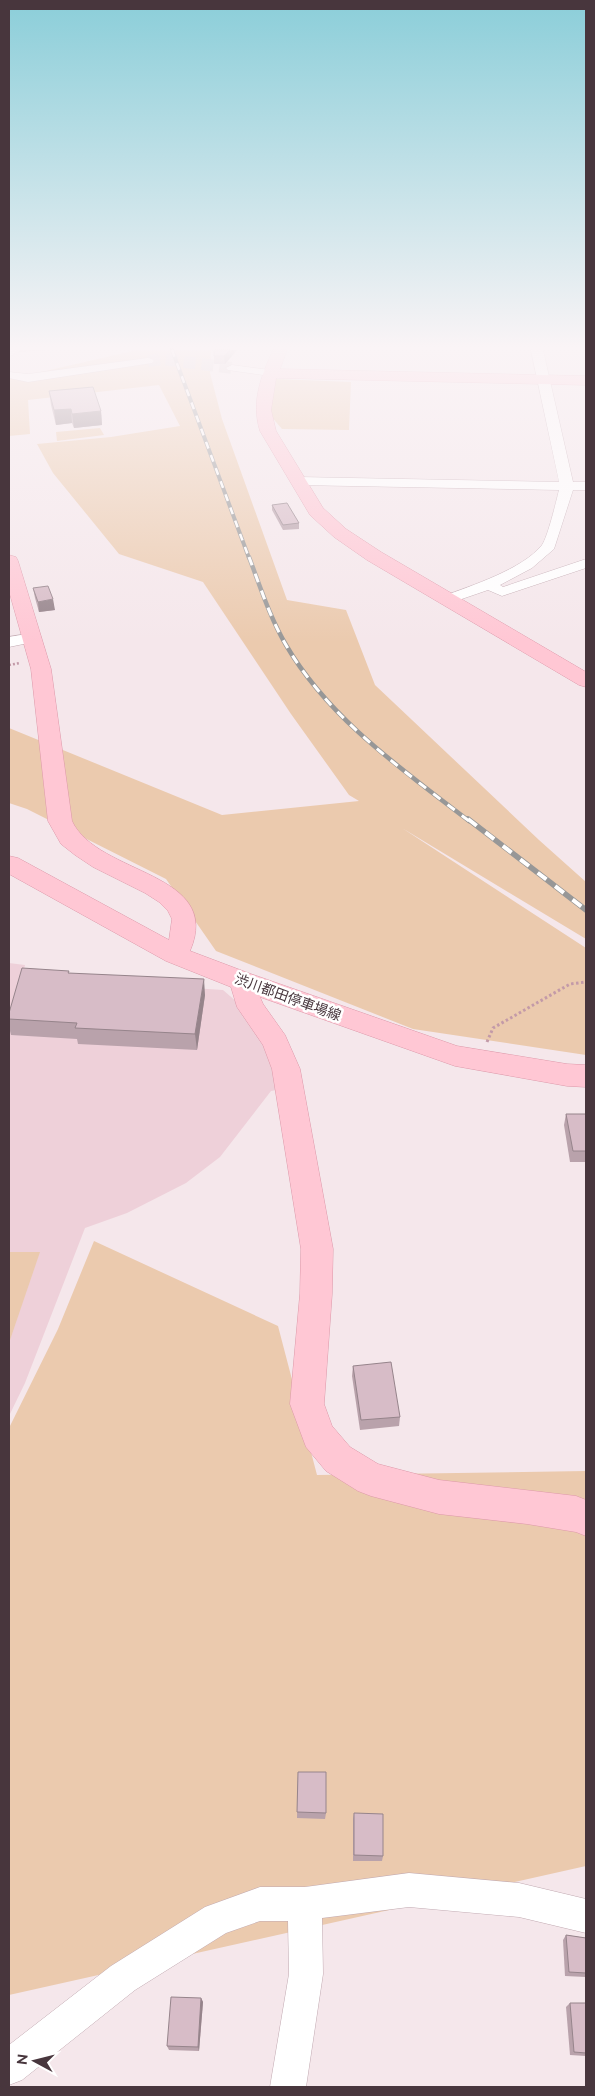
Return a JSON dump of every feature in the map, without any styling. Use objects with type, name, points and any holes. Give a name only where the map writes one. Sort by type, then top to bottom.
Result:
[{"type":"street","points":[[278,448],[316,511],[340,534],[586,681]]},
{"type":"street","points":[[448,599],[488,585],[527,565],[549,546],[567,486],[558,448]]},
{"type":"street","points":[[298,481],[586,487]]},
{"type":"street","points":[[9,561],[34,638],[41,669],[60,821],[69,839],[105,864],[165,892],[180,907],[187,924],[182,943],[175,955]]},
{"type":"street","points":[[488,585],[502,592],[586,563]]},
{"type":"street","points":[[9,642],[34,638]]},
{"type":"street","name":"渋川都田停車場線","points":[[9,864],[175,955],[242,981],[455,1056],[567,1075],[586,1076]]},
{"type":"street","points":[[242,981],[250,1007],[275,1042],[279,1051],[286,1069],[293,1105],[317,1249],[316,1294],[307,1404],[318,1436],[338,1459],[371,1479],[439,1497],[576,1514],[586,1518]]},
{"type":"street","points":[[9,2067],[123,1978],[217,1919],[260,1904],[305,1904],[410,1890],[519,1900],[586,1916]]},
{"type":"street","points":[[288,2087],[306,1974],[305,1904]]},
{"type":"path","points":[[455,1056],[485,1046],[493,1028],[570,984],[586,982]]},
{"type":"shaded area","points":[[39,448],[232,448],[287,600],[346,610],[375,685],[586,882],[586,939],[402,828],[586,948],[586,1055],[413,1029],[216,951],[166,879],[27,809],[9,803],[9,728],[222,815],[359,801],[349,795],[291,714],[203,582],[119,554],[53,473]]},
{"type":"shaded area","points":[[9,963],[25,965],[22,977],[223,990],[245,1009],[289,1088],[271,1091],[220,1157],[186,1183],[127,1213],[85,1228],[25,1383],[9,1416]]},
{"type":"shaded area","points":[[94,1241],[278,1326],[317,1475],[586,1471],[586,1866],[9,1995],[9,1428],[58,1329]]},
{"type":"shaded area","points":[[9,1252],[40,1252],[9,1343]]},
{"type":"building","points":[[287,503],[299,523],[283,525],[272,505]]},
{"type":"building","points":[[48,586],[53,599],[38,602],[33,588]]},
{"type":"building","points":[[22,968],[69,971],[68,973],[204,979],[195,1034],[75,1028],[77,1023],[9,1019]]},
{"type":"building","points":[[566,1114],[586,1114],[586,1151],[573,1151]]},
{"type":"building","points":[[391,1362],[400,1417],[361,1420],[353,1366]]},
{"type":"building","points":[[298,1772],[326,1772],[326,1813],[297,1812]]},
{"type":"building","points":[[354,1813],[383,1814],[383,1856],[354,1855]]},
{"type":"building","points":[[566,1935],[586,1938],[586,1973],[569,1972]]},
{"type":"building","points":[[171,1997],[201,1998],[198,2047],[167,2046]]},
{"type":"building","points":[[570,2003],[586,2003],[586,2053],[574,2052]]},
{"type":"railway","points":[[208,448],[249,558]]},
{"type":"railway","points":[[249,557],[280,635],[323,697],[369,742],[469,821]]},
{"type":"railway","points":[[468,819],[586,910]]}]
